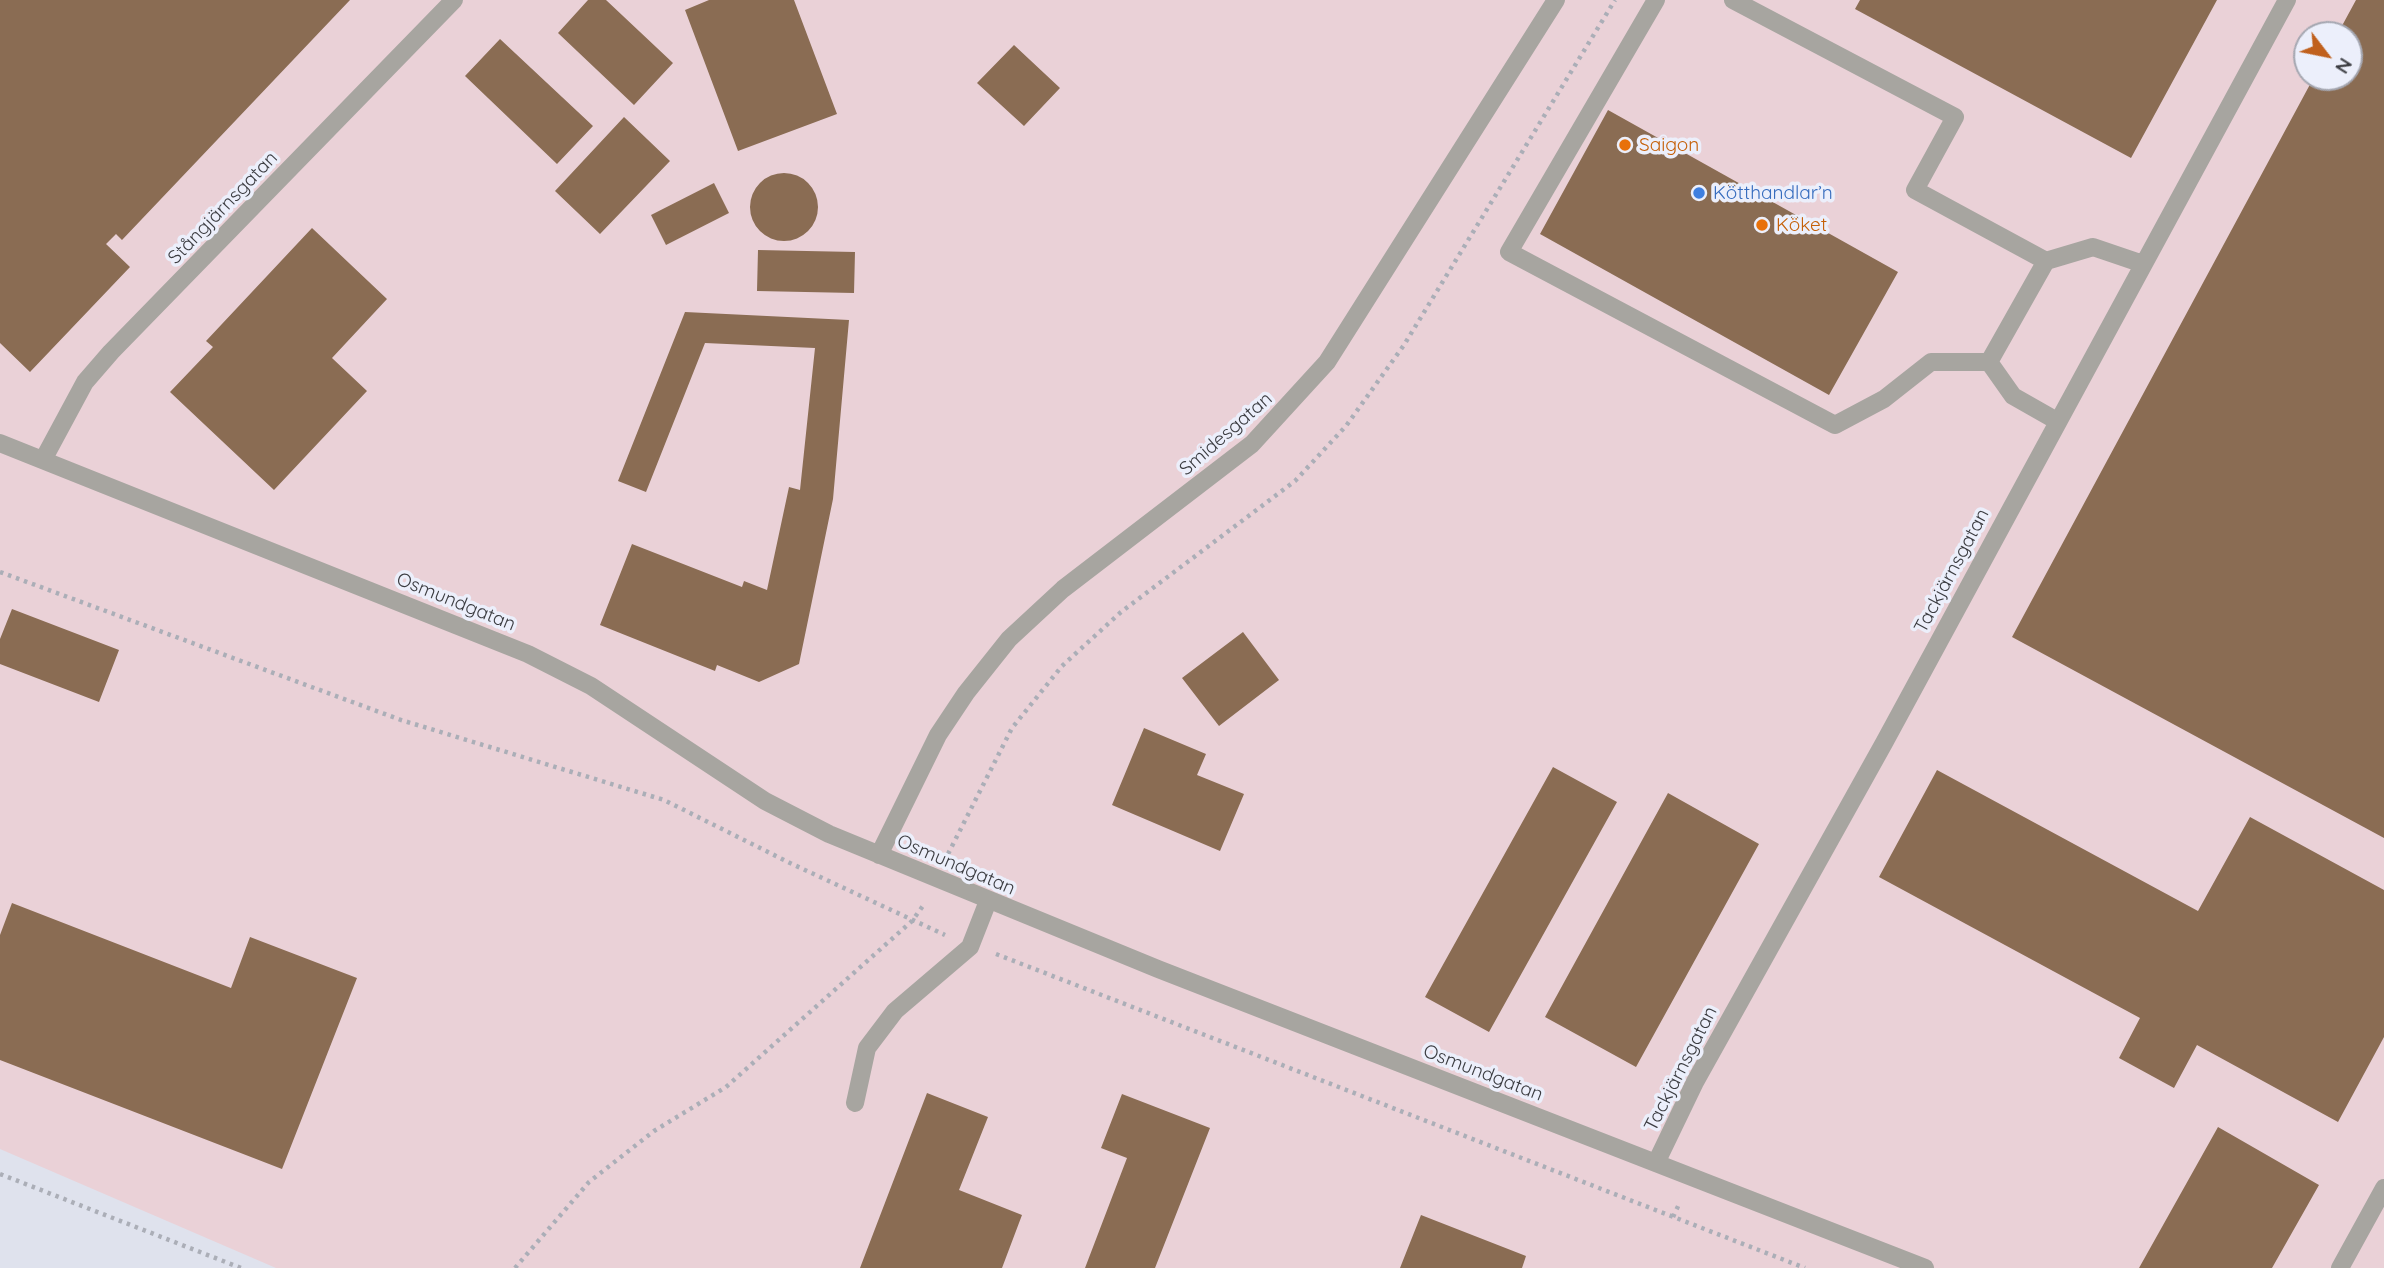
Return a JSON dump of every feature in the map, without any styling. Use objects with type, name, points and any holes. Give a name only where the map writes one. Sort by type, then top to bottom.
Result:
[{"type":"street","name":"Stångjärnsgatan","points":[[43,460],[85,382],[111,352],[453,0]]},
{"type":"street","name":"Smidesgatan","points":[[879,855],[938,735],[965,692],[1009,639],[1063,589],[1252,444],[1289,407],[1327,362],[1556,0]]},
{"type":"street","points":[[1656,0],[1509,252],[1835,425],[1884,399],[1931,362],[1989,362]]},
{"type":"street","points":[[1733,0],[1955,117],[1915,190],[2046,261]]},
{"type":"street","name":"Tackjärnsgatan","points":[[1656,1163],[1695,1082],[1884,743],[2287,0]]},
{"type":"street","points":[[1989,362],[2046,261],[2093,247],[2143,264]]},
{"type":"street","points":[[1989,362],[2013,396],[2057,421]]},
{"type":"street","name":"Osmundgatan","points":[[0,443],[528,654],[591,686],[765,801],[879,855],[988,901],[1925,1268]]},
{"type":"street","points":[[855,1103],[867,1048],[895,1011],[971,945],[988,901]]},
{"type":"street","points":[[2340,1268],[2384,1188]]},
{"type":"path","points":[[0,572],[401,720],[664,800],[912,921],[1805,1268]]},
{"type":"path","points":[[515,1268],[589,1182],[654,1131],[726,1087],[912,921]]},
{"type":"path","points":[[0,1174],[242,1268]]},
{"type":"shaded area","points":[[0,0],[2384,0],[2384,1268],[276,1268],[0,1149]]},
{"type":"building","points":[[0,0],[350,0],[122,240],[116,234],[106,244],[130,267],[30,372],[0,343]]},
{"type":"building","points":[[588,0],[606,0],[673,63],[634,105],[558,33]]},
{"type":"building","points":[[709,0],[794,0],[837,114],[738,151],[685,10]]},
{"type":"building","points":[[1860,0],[2217,0],[2131,158],[1855,9]]},
{"type":"building","points":[[2356,0],[2384,0],[2384,838],[2012,637],[2306,91],[2363,91],[2363,21],[2345,21]]},
{"type":"building","points":[[500,39],[593,126],[557,164],[465,76]]},
{"type":"building","points":[[1014,45],[1060,88],[1024,126],[977,83]]},
{"type":"building","points":[[1608,110],[1898,272],[1829,395],[1540,234]]},
{"type":"building","points":[[624,117],[670,161],[600,234],[555,191]]},
{"type":"building","points":[[777,173],[791,173],[803,178],[813,188],[818,207],[813,226],[803,236],[791,241],[777,241],[765,236],[755,226],[750,214],[750,200],[755,188],[765,178]]},
{"type":"building","points":[[714,183],[729,213],[666,245],[651,215]]},
{"type":"building","points":[[312,228],[387,299],[332,358],[367,391],[274,490],[170,392],[213,347],[206,341]]},
{"type":"building","points":[[758,250],[855,252],[854,293],[757,291]]},
{"type":"building","points":[[685,312],[849,320],[833,499],[799,664],[759,682],[717,665],[715,671],[600,625],[632,544],[742,587],[744,581],[767,590],[789,487],[800,490],[815,348],[705,343],[646,492],[618,481]]},
{"type":"building","points":[[12,609],[119,650],[99,702],[0,664],[0,639]]},
{"type":"building","points":[[1243,632],[1279,680],[1219,726],[1182,678]]},
{"type":"building","points":[[1144,728],[1206,754],[1197,775],[1244,794],[1220,851],[1112,805]]},
{"type":"building","points":[[1553,767],[1617,802],[1489,1032],[1425,997]]},
{"type":"building","points":[[1937,770],[2198,911],[2250,817],[2384,890],[2384,1037],[2338,1122],[2197,1045],[2174,1088],[2119,1058],[2140,1018],[1879,877]]},
{"type":"building","points":[[1668,793],[1759,844],[1636,1067],[1545,1017]]},
{"type":"building","points":[[12,903],[231,988],[250,937],[357,978],[282,1169],[0,1060],[0,935]]},
{"type":"building","points":[[927,1093],[988,1117],[959,1190],[1022,1215],[1002,1268],[860,1268]]},
{"type":"building","points":[[1122,1094],[1210,1128],[1155,1268],[1085,1268],[1127,1158],[1101,1148]]},
{"type":"building","points":[[2218,1127],[2319,1185],[2272,1268],[2139,1268]]},
{"type":"building","points":[[1421,1215],[1526,1256],[1522,1268],[1400,1268]]},
{"type":"place","name":"Saigon","points":[[1625,145]]},
{"type":"place","name":"Kötthandlar’n","points":[[1699,193]]},
{"type":"place","name":"Köket","points":[[1762,225]]}]
